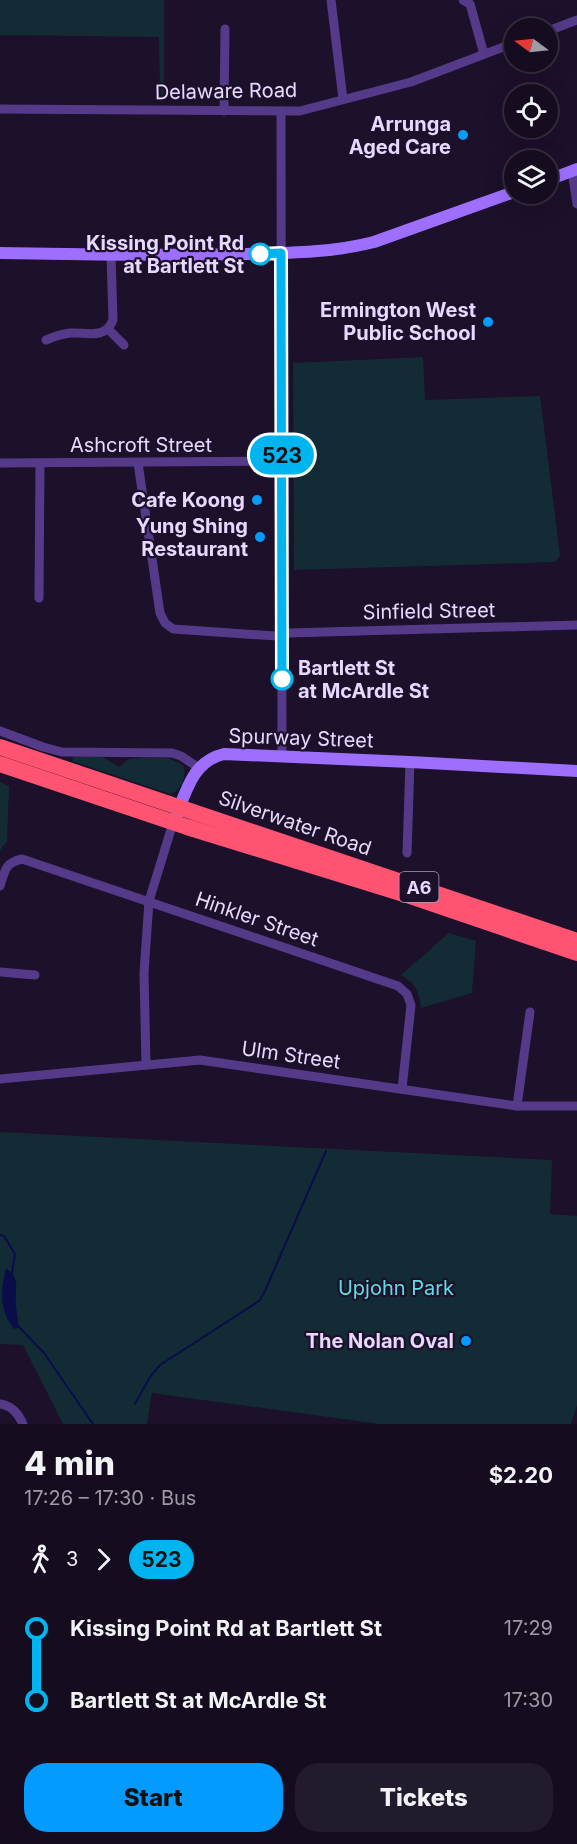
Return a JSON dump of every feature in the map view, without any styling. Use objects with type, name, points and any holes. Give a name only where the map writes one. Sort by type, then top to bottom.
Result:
[{"type":"highway","name":"Silverwater Road","points":[[0,747],[577,941]]},
{"type":"highway","name":"Silverwater Road","points":[[0,764],[173,823],[393,891],[577,953]]},
{"type":"street","points":[[331,0],[343,99]]},
{"type":"street","points":[[469,1],[484,54]]},
{"type":"street","points":[[558,27],[577,20]]},
{"type":"street","points":[[224,111],[225,29]]},
{"type":"street","name":"Delaware Road","points":[[0,109],[300,111],[411,82],[504,47]]},
{"type":"street","points":[[281,111],[282,756]]},
{"type":"street","points":[[558,176],[575,170],[577,204]]},
{"type":"street","points":[[0,253],[314,252],[355,247],[393,236],[504,196]]},
{"type":"street","points":[[46,340],[68,333],[99,333],[108,329],[112,320],[111,254]]},
{"type":"street","points":[[108,329],[124,345]]},
{"type":"street","name":"Ashcroft Street","points":[[0,463],[282,461]]},
{"type":"street","points":[[39,598],[40,463]]},
{"type":"street","name":"Sinfield Street","points":[[138,463],[156,596],[160,614],[165,623],[173,629],[276,636],[292,633],[577,625]]},
{"type":"street","points":[[0,731],[62,752],[172,753],[199,768],[173,823],[149,901],[144,973],[146,1064]]},
{"type":"street","name":"Spurway Street","points":[[199,768],[211,758],[224,754],[577,771]]},
{"type":"street","points":[[407,853],[410,762]]},
{"type":"street","name":"Hinkler Street","points":[[0,886],[5,869],[12,861],[22,859],[398,986],[407,994],[411,1005],[402,1089]]},
{"type":"street","points":[[0,972],[35,975]]},
{"type":"street","points":[[517,1106],[530,1011]]},
{"type":"street","name":"Ulm Street","points":[[0,1079],[200,1060],[517,1106],[577,1106]]},
{"type":"street","points":[[0,1404],[13,1409],[23,1424]]},
{"type":"green space","points":[[0,0],[164,0],[164,98],[160,98],[159,37],[0,35]]},
{"type":"green space","points":[[423,357],[425,400],[540,396],[560,556],[555,562],[294,570],[293,363]]},
{"type":"green space","points":[[73,757],[103,757],[119,767],[129,759],[168,758],[183,765],[184,778],[178,790],[170,794],[72,761]]},
{"type":"green space","points":[[0,782],[9,786],[7,842],[0,852]]},
{"type":"green space","points":[[449,933],[476,941],[472,993],[421,1008],[416,988],[401,975]]},
{"type":"green space","name":"Upjohn Park","points":[[0,1132],[552,1160],[550,1214],[577,1216],[577,1405],[571,1424],[380,1424],[152,1393],[147,1424],[63,1424],[23,1345],[0,1344]]},
{"type":"shaded area","points":[[6,1268],[16,1280],[19,1327],[14,1329],[6,1315],[2,1301]]},
{"type":"waterway","points":[[135,1404],[150,1377],[160,1365],[259,1301],[326,1151]]},
{"type":"waterway","points":[[0,1235],[4,1236],[15,1254],[12,1273]]},
{"type":"waterway","points":[[17,1325],[44,1353],[93,1424]]},
{"type":"bus line","name":"523","points":[[260,254],[281,253],[282,679]]},
{"type":"place","name":"Arrunga Aged Care","points":[[463,135]]},
{"type":"place","name":"Kissing Point Rd at Bartlett St","points":[[260,254]]},
{"type":"place","name":"Ermington West Public School","points":[[488,322]]},
{"type":"place","name":"Cafe Koong","points":[[257,500]]},
{"type":"place","name":"Yung Shing Restaurant","points":[[260,537]]},
{"type":"place","name":"Bartlett St at McArdle St","points":[[282,679]]},
{"type":"place","name":"The Nolan Oval","points":[[466,1341]]}]
